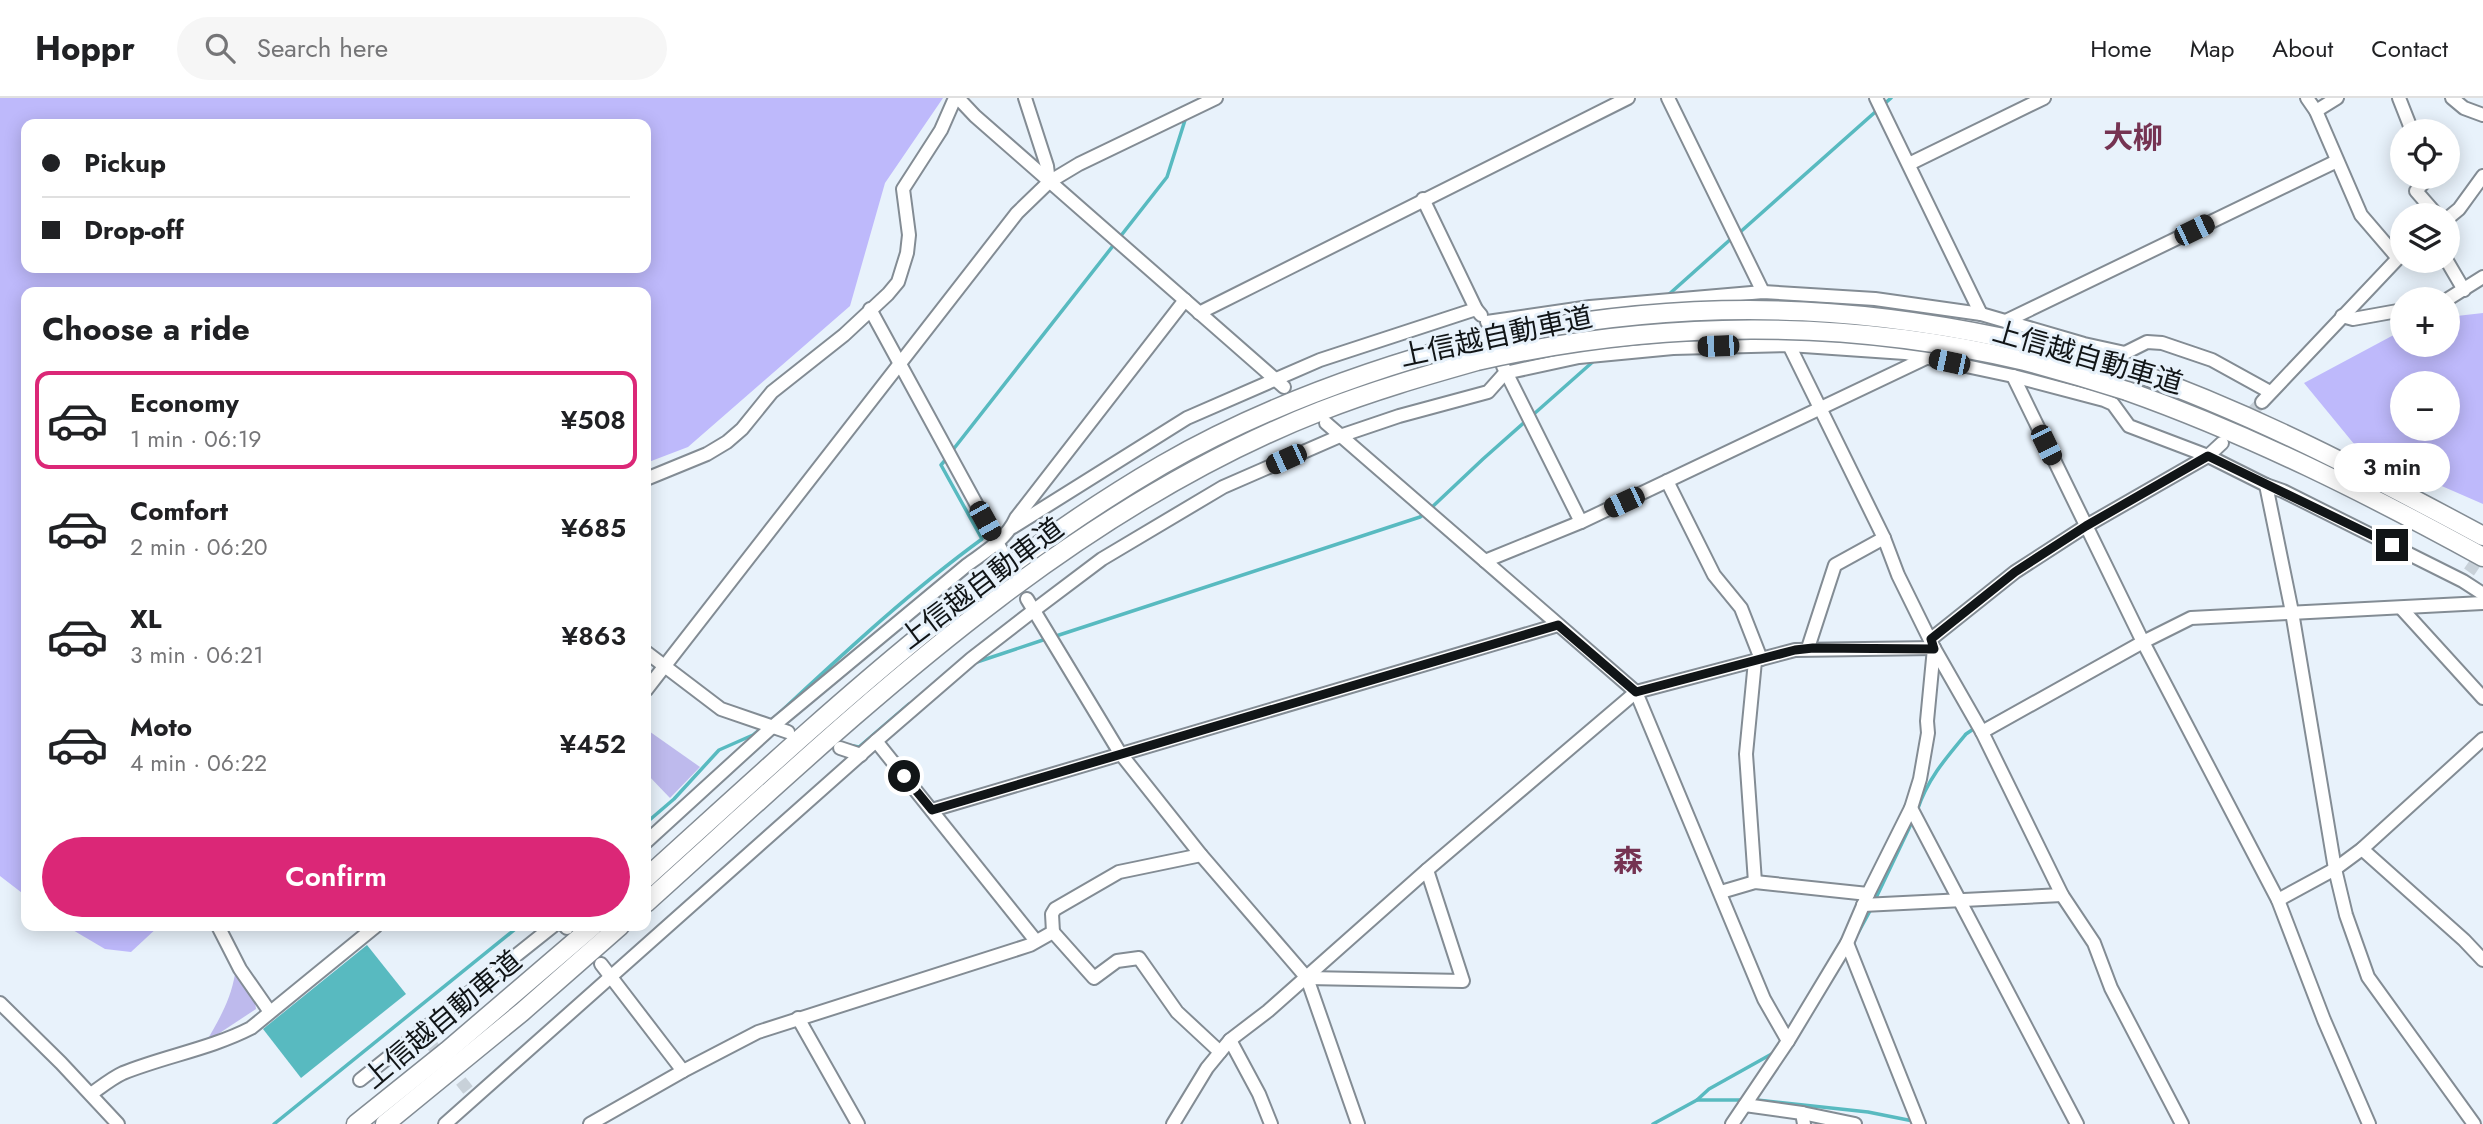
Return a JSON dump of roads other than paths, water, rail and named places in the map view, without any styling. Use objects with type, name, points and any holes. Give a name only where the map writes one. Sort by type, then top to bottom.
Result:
[{"type":"highway","name":"上信越自動車道","points":[[651,873],[800,739],[987,583],[1093,508],[1163,465],[1270,411],[1351,378],[1472,342],[1560,324],[1658,313],[1735,309],[1811,310],[1922,321],[2032,343],[2130,370],[2234,409],[2483,536]]},
{"type":"highway","name":"上信越自動車道","points":[[651,899],[909,670],[1001,597],[1104,523],[1208,463],[1307,417],[1385,388],[1477,361],[1563,344],[1655,333],[1722,329],[1805,329],[1876,335],[1972,350],[2025,362],[2127,391],[2223,427],[2353,487],[2483,558]]},
{"type":"highway","name":"上信越自動車道","points":[[356,1124],[447,1051],[587,931]]},
{"type":"highway","name":"上信越自動車道","points":[[385,1124],[523,1012],[614,931]]},
{"type":"street","points":[[651,477],[706,454],[727,442],[772,392],[844,335],[898,282],[907,253],[909,235],[904,189],[941,130],[956,98],[1279,383]]},
{"type":"street","points":[[1025,98],[1047,166],[1049,182]]},
{"type":"street","points":[[651,683],[1017,213],[1049,182],[1079,164],[1216,98]]},
{"type":"street","points":[[1199,313],[1628,98]]},
{"type":"street","points":[[1668,98],[1763,292]]},
{"type":"street","points":[[1876,98],[1981,314]]},
{"type":"street","points":[[1909,164],[2044,98]]},
{"type":"street","points":[[2307,98],[2316,111],[2361,215],[2390,245]]},
{"type":"street","points":[[2316,111],[2337,98]]},
{"type":"street","points":[[2399,98],[2407,119]]},
{"type":"street","points":[[2452,98],[2464,108],[2483,115]]},
{"type":"street","points":[[2006,321],[2337,161]]},
{"type":"street","points":[[2460,208],[2483,176]]},
{"type":"street","points":[[2418,189],[2416,191],[2426,203]]},
{"type":"street","points":[[1423,199],[1476,309],[1487,322],[1506,373],[1581,522]]},
{"type":"street","points":[[1487,322],[1590,307],[1763,292],[1875,299],[1981,314],[2125,353],[2147,342],[2162,343],[2213,360],[2266,397],[2390,266]]},
{"type":"street","points":[[2454,273],[2463,290]]},
{"type":"street","points":[[2460,292],[2483,277]]},
{"type":"street","points":[[651,837],[772,727],[967,565],[1000,548],[1016,517],[1185,300]]},
{"type":"street","points":[[870,309],[1000,548]]},
{"type":"street","points":[[1011,528],[1187,418],[1279,383],[1320,360],[1476,309]]},
{"type":"street","points":[[2342,316],[2353,319],[2390,312]]},
{"type":"street","points":[[1789,345],[1884,538],[1898,575],[1932,644],[1982,732],[2062,895],[2094,943],[2111,988],[2182,1124]]},
{"type":"street","points":[[445,1124],[471,1095],[611,977],[1030,605],[1223,487],[1340,436],[1399,416],[1488,392],[1506,373],[1579,357],[1634,350],[1789,345],[1928,357],[2013,376],[2113,404],[2129,426],[2208,456],[2466,576],[2483,594]]},
{"type":"street","points":[[1485,561],[1581,522],[1928,357]]},
{"type":"street","points":[[2013,376],[2143,642],[2278,900],[2324,1020],[2369,1124]]},
{"type":"street","points":[[1326,424],[1636,692],[1764,999],[1788,1041]]},
{"type":"street","points":[[1173,1124],[1207,1068],[1230,1040],[1307,978],[1427,870],[1636,692],[1781,652],[1808,648],[1932,644],[2015,572],[2086,526],[2208,456],[2222,443]]},
{"type":"street","points":[[1667,481],[1714,575],[1741,608],[1758,660],[1746,754],[1755,882]]},
{"type":"street","points":[[2266,485],[2292,612],[2335,869],[2346,915],[2368,977],[2474,1124]]},
{"type":"street","points":[[1808,648],[1835,565],[1884,538]]},
{"type":"street","points":[[1982,732],[2190,618],[2483,603]]},
{"type":"street","points":[[1030,605],[1120,753],[1201,855],[1307,978],[1358,1124]]},
{"type":"street","points":[[2402,609],[2483,698]]},
{"type":"street","points":[[932,810],[1558,625]]},
{"type":"street","points":[[1731,1124],[1788,1041],[1847,943],[1865,900],[1911,808],[1920,779],[1928,733],[1932,644]]},
{"type":"street","points":[[651,656],[721,709],[788,732]]},
{"type":"street","points":[[2278,900],[2335,869],[2362,849],[2483,740]]},
{"type":"street","points":[[877,741],[1036,941]]},
{"type":"street","points":[[840,748],[861,755]]},
{"type":"street","points":[[1911,808],[2077,1124]]},
{"type":"street","points":[[2362,849],[2465,940],[2483,960]]},
{"type":"street","points":[[1201,855],[1119,872],[1055,909],[1052,914],[1053,932],[1094,978],[1117,961],[1139,958],[1177,1012],[1220,1052]]},
{"type":"street","points":[[1307,978],[1463,981],[1427,870]]},
{"type":"street","points":[[1721,892],[1755,882],[1865,900],[1960,902],[2062,895]]},
{"type":"street","points":[[221,931],[240,969],[270,1012]]},
{"type":"street","points":[[91,1094],[121,1074],[233,1037],[251,1028],[370,931]]},
{"type":"street","points":[[360,1080],[424,1035],[547,931]]},
{"type":"street","points":[[590,1124],[737,1041],[798,1018],[1030,945],[1053,932]]},
{"type":"street","points":[[1847,943],[1919,1124]]},
{"type":"street","points":[[601,964],[683,1071]]},
{"type":"street","points":[[0,1003],[118,1124]]},
{"type":"street","points":[[798,1018],[858,1124]]},
{"type":"street","points":[[1230,1040],[1259,1094],[1271,1124]]},
{"type":"street","points":[[1745,1105],[1803,1119],[1855,1124]]},
{"type":"water","points":[[367,945],[406,994],[301,1078],[263,1029]]},
{"type":"waterway","points":[[1738,234],[1891,98]]},
{"type":"waterway","points":[[952,451],[1167,177],[1186,117]]},
{"type":"waterway","points":[[1667,296],[1732,238]]},
{"type":"waterway","points":[[1430,509],[1596,359]]},
{"type":"waterway","points":[[775,717],[902,603],[982,539],[941,465],[947,458]]},
{"type":"waterway","points":[[1053,637],[1424,514]]},
{"type":"waterway","points":[[977,662],[1046,639]]},
{"type":"waterway","points":[[848,745],[859,747],[909,704]]},
{"type":"waterway","points":[[1982,725],[2008,711]]},
{"type":"waterway","points":[[651,819],[674,799],[719,750],[753,735],[764,726]]},
{"type":"waterway","points":[[1917,811],[1937,770],[1972,730]]},
{"type":"waterway","points":[[1874,902],[1912,822]]},
{"type":"waterway","points":[[1858,933],[1871,909]]},
{"type":"waterway","points":[[274,1124],[513,931]]},
{"type":"waterway","points":[[1697,1100],[1709,1089],[1777,1051]]},
{"type":"waterway","points":[[1653,1124],[1697,1100],[1743,1100]]},
{"type":"waterway","points":[[1757,1100],[1868,1112],[1913,1121]]},
{"type":"tunnel","points":[[1763,292],[1784,336]]},
{"type":"tunnel","points":[[2227,437],[2262,402]]},
{"type":"tunnel","points":[[2469,572],[2483,552]]},
{"type":"tunnel","points":[[427,1039],[468,1090]]},
{"type":"district","name":"大柳","points":[[2133,138]]},
{"type":"district","name":"森","points":[[1628,861]]}]
